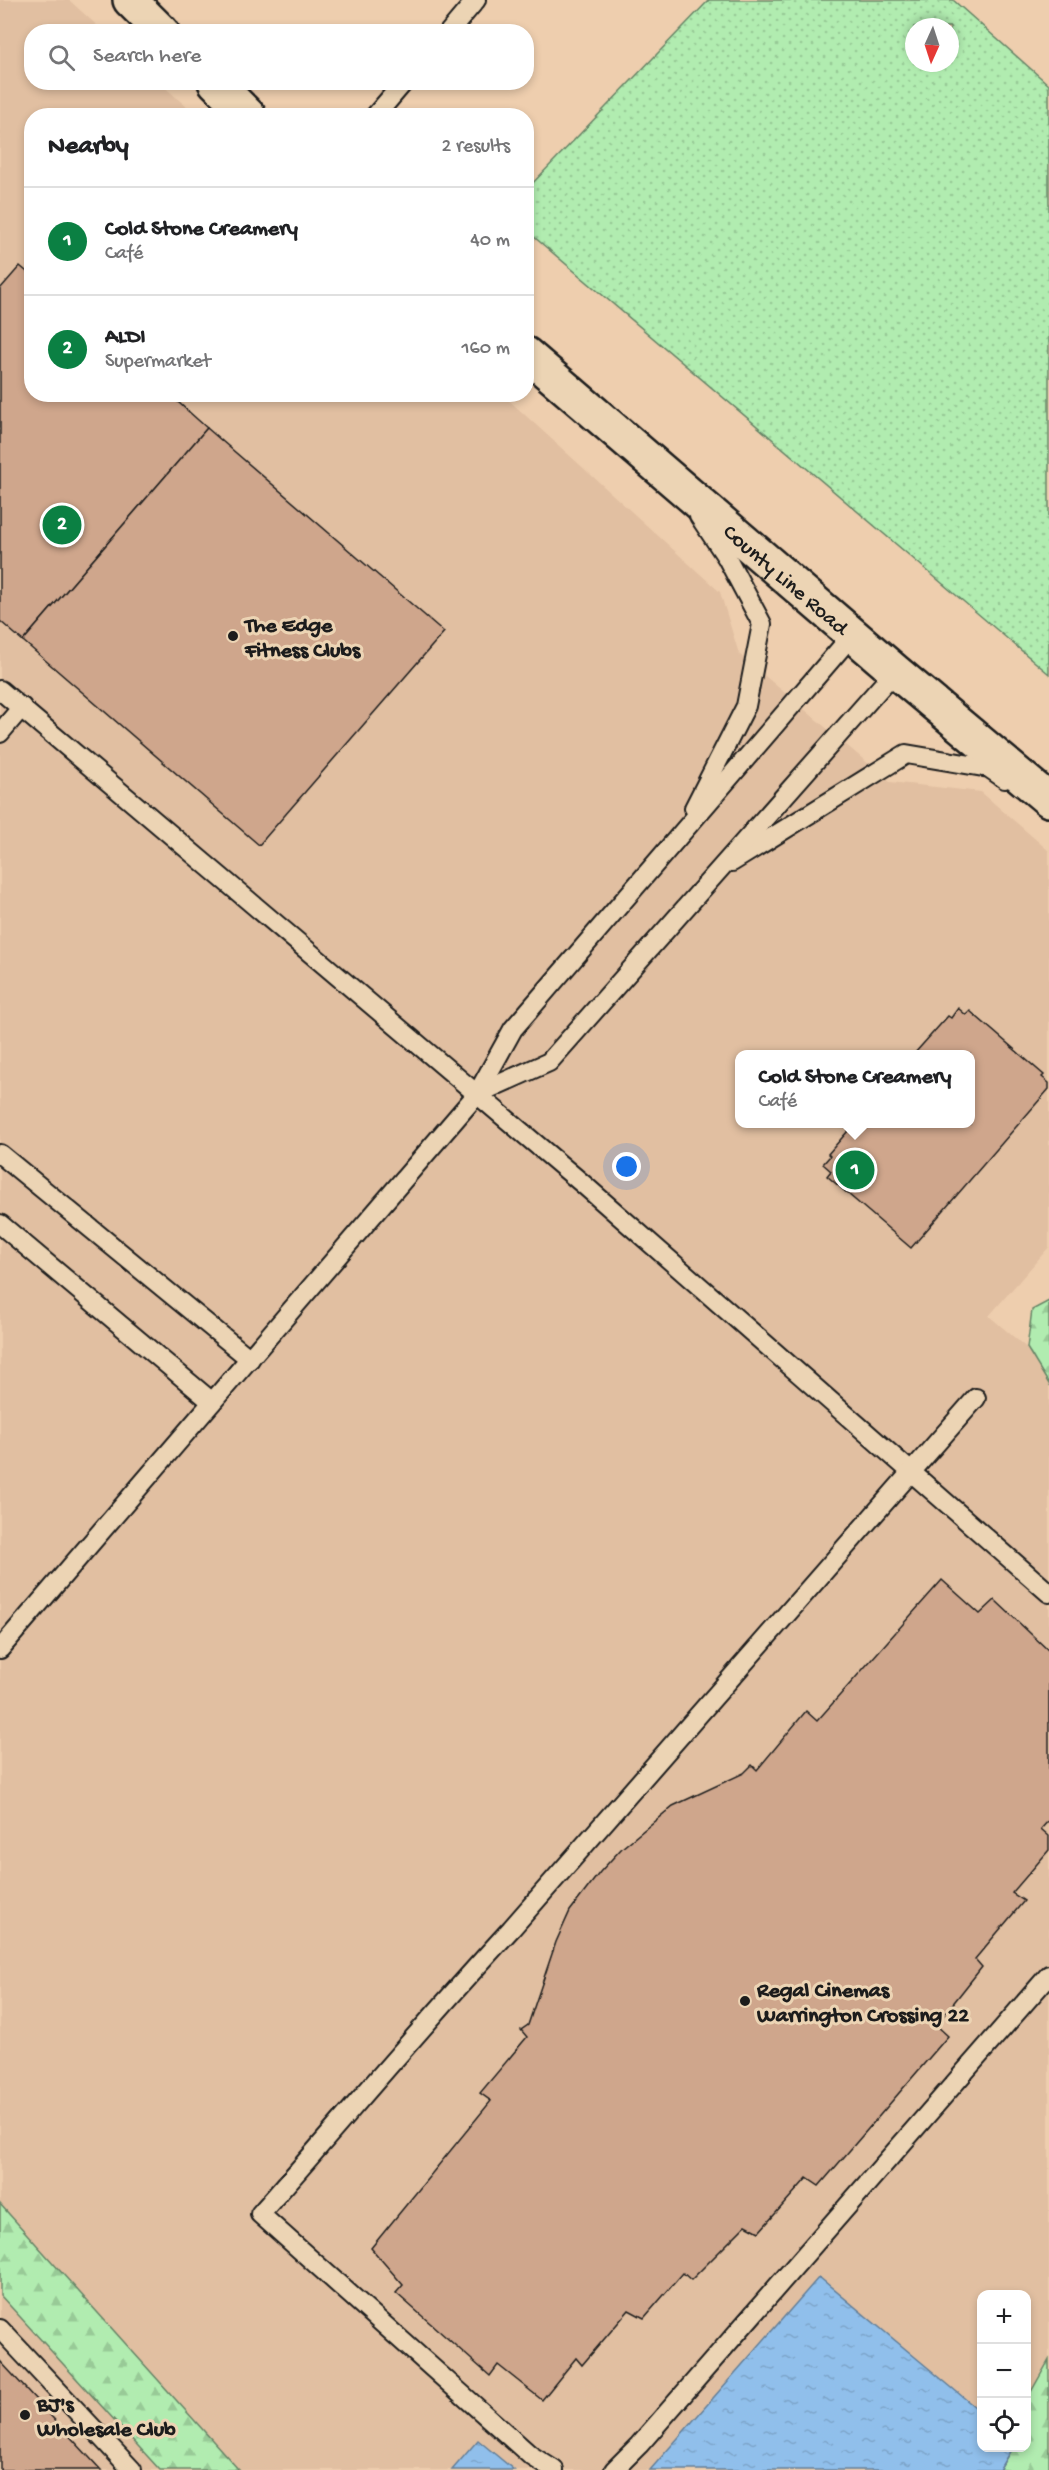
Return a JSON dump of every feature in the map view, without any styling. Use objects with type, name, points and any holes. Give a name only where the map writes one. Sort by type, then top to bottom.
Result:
[{"type":"main road","points":[[130,0],[154,24]]},
{"type":"main road","points":[[223,90],[241,108]]},
{"type":"main road","name":"County Line Road","points":[[534,361],[1049,800]]},
{"type":"lane","points":[[455,24],[476,0]]},
{"type":"lane","points":[[382,108],[397,90]]},
{"type":"lane","points":[[675,480],[727,558],[762,624],[747,706],[680,836]]},
{"type":"lane","points":[[0,1649],[477,1094],[513,1029],[853,634]]},
{"type":"lane","points":[[477,1094],[549,1062],[895,671]]},
{"type":"lane","points":[[0,690],[477,1094],[1049,1593]]},
{"type":"lane","points":[[0,733],[22,707]]},
{"type":"lane","points":[[715,872],[906,754],[989,768],[1049,808]]},
{"type":"lane","points":[[0,1154],[250,1359]]},
{"type":"lane","points":[[0,1224],[212,1402]]},
{"type":"lane","points":[[554,2470],[530,2455],[260,2214],[375,2084],[437,2008],[518,1920],[976,1398]]},
{"type":"lane","points":[[614,2470],[655,2427],[1049,1975]]},
{"type":"lane","points":[[0,2329],[132,2470]]},
{"type":"shaded area","points":[[0,0],[69,0],[95,24],[24,24],[24,90],[168,90],[188,108],[24,108],[24,402],[511,402],[720,592],[739,654],[890,782],[981,792],[1049,851],[1049,1247],[989,1316],[1049,1367],[1049,2448],[1030,2470],[0,2470]]},
{"type":"green space","points":[[709,0],[953,0],[1049,85],[1049,674],[534,237],[534,182]]},
{"type":"green space","points":[[1049,1301],[1049,1384],[1027,1348],[1032,1310]]},
{"type":"green space","points":[[0,2204],[239,2470],[160,2470],[0,2295]]},
{"type":"green space","points":[[1049,2360],[1049,2470],[999,2470],[1010,2452],[1031,2452],[1031,2392]]},
{"type":"water","points":[[819,2277],[977,2409],[977,2452],[1010,2452],[999,2470],[650,2470]]},
{"type":"water","points":[[478,2440],[514,2470],[452,2470]]},
{"type":"building","points":[[20,266],[24,269],[24,402],[178,402],[207,428],[23,641],[0,621],[0,289]]},
{"type":"building","name":"The Edge Fitness Clubs","points":[[207,428],[444,632],[259,845],[23,641]]},
{"type":"building","points":[[958,1008],[966,1015],[970,1011],[1044,1075],[1042,1077],[1049,1083],[1049,1089],[911,1248],[827,1176],[831,1171],[823,1164],[830,1156],[828,1154],[851,1128],[975,1128],[975,1050],[918,1050],[948,1016],[951,1018]]},
{"type":"building","name":"Regal Cinemas Warrington Crossing 22","points":[[942,1580],[980,1614],[995,1600],[1049,1651],[1049,1820],[1041,1829],[1049,1836],[1049,1850],[1012,1893],[1024,1901],[975,1959],[982,1967],[936,2025],[948,2036],[819,2186],[807,2178],[759,2232],[746,2225],[691,2280],[683,2273],[644,2318],[629,2310],[582,2365],[576,2358],[542,2400],[498,2365],[490,2376],[396,2293],[403,2285],[371,2248],[491,2101],[480,2093],[527,2037],[521,2030],[528,2025],[556,1942],[570,1911],[600,1872],[622,1848],[673,1806],[744,1773],[752,1765],[757,1770],[806,1711],[817,1721]]},
{"type":"building","name":"BJ's Wholesale Club","points":[[0,2361],[101,2470],[0,2470]]},
{"type":"place","name":"ALDI","points":[[62,525]]},
{"type":"place","name":"The Edge Fitness Clubs","points":[[233,636]]},
{"type":"place","name":"Cold Stone Creamery","points":[[855,1170]]},
{"type":"place","name":"Regal Cinemas Warrington Crossing 22","points":[[745,2001]]},
{"type":"place","name":"BJ's Wholesale Club","points":[[25,2415]]}]
